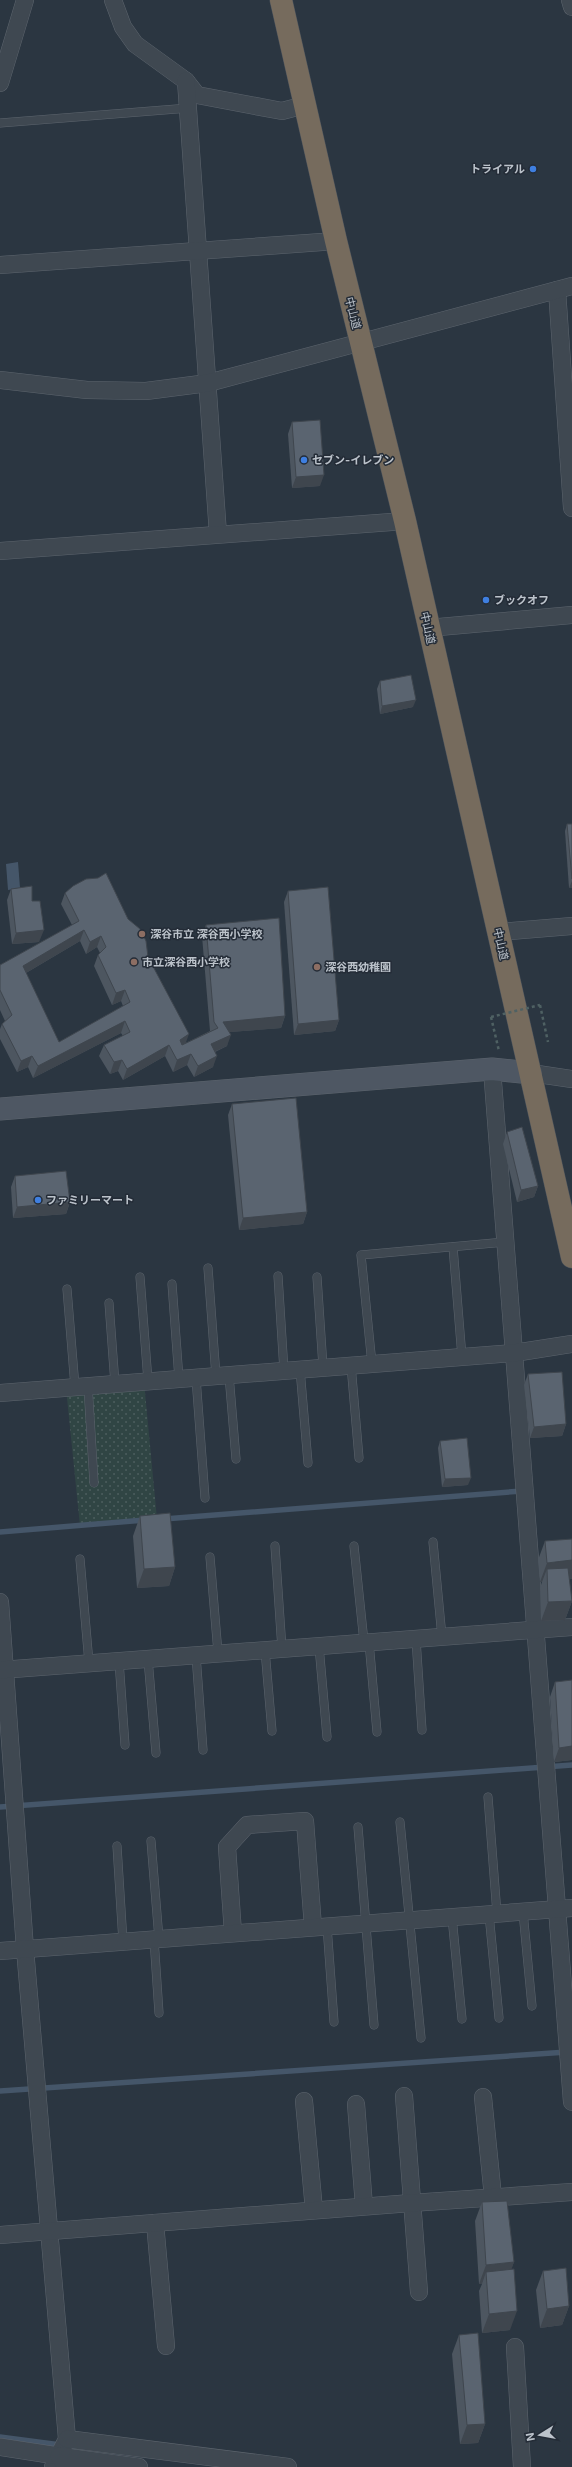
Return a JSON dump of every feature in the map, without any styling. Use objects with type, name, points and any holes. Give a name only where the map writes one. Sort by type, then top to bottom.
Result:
[{"type":"highway","name":"中山道","points":[[281,0],[360,343],[405,521],[428,628],[572,1256]]},
{"type":"street","points":[[0,83],[7,35],[25,0]]},
{"type":"street","points":[[113,0],[123,27],[135,44],[186,81],[198,95],[282,111],[305,105]]},
{"type":"street","points":[[570,0],[572,6]]},
{"type":"street","points":[[186,81],[218,534]]},
{"type":"street","points":[[0,265],[336,241]]},
{"type":"street","points":[[0,380],[87,390],[146,391],[208,383],[565,288],[572,508]]},
{"type":"street","points":[[0,551],[405,521]]},
{"type":"street","points":[[428,628],[572,615]]},
{"type":"street","points":[[498,932],[572,926]]},
{"type":"street","points":[[496,1060],[505,1242],[535,1630],[564,1908],[572,2102]]},
{"type":"street","points":[[0,1110],[496,1060],[531,1073],[572,1079]]},
{"type":"street","points":[[0,1393],[462,1357],[572,1344]]},
{"type":"street","points":[[0,1602],[3,1670],[25,1949],[67,2439],[60,2463]]},
{"type":"street","points":[[3,1670],[572,1627]]},
{"type":"street","points":[[233,1933],[227,1847],[247,1825],[305,1821],[320,1927]]},
{"type":"street","points":[[0,1951],[564,1908]]},
{"type":"street","points":[[404,2096],[419,2292]]},
{"type":"street","points":[[483,2097],[493,2197]]},
{"type":"street","points":[[304,2101],[314,2210]]},
{"type":"street","points":[[356,2104],[364,2206]]},
{"type":"street","points":[[0,2235],[411,2202],[572,2192]]},
{"type":"street","points":[[155,2223],[166,2346]]},
{"type":"street","points":[[515,2347],[522,2467]]},
{"type":"street","points":[[67,2439],[288,2467]]},
{"type":"street","points":[[0,2447],[60,2463],[139,2467]]},
{"type":"lane","points":[[0,123],[189,108]]},
{"type":"lane","points":[[372,1364],[361,1255],[505,1242]]},
{"type":"lane","points":[[453,1247],[462,1357]]},
{"type":"lane","points":[[208,1268],[222,1375],[236,1459]]},
{"type":"lane","points":[[278,1276],[308,1462]]},
{"type":"lane","points":[[140,1277],[148,1381]]},
{"type":"lane","points":[[317,1277],[323,1368]]},
{"type":"lane","points":[[172,1284],[205,1498]]},
{"type":"lane","points":[[67,1289],[94,1483]]},
{"type":"lane","points":[[109,1304],[115,1384]]},
{"type":"lane","points":[[351,1365],[360,1458]]},
{"type":"lane","points":[[433,1542],[442,1637]]},
{"type":"lane","points":[[272,1731],[275,1546]]},
{"type":"lane","points":[[354,1546],[377,1732]]},
{"type":"lane","points":[[210,1557],[218,1653]]},
{"type":"lane","points":[[80,1559],[89,1663]]},
{"type":"lane","points":[[416,1639],[422,1730]]},
{"type":"lane","points":[[319,1646],[327,1737]]},
{"type":"lane","points":[[196,1655],[203,1750]]},
{"type":"lane","points":[[148,1658],[156,1753]]},
{"type":"lane","points":[[119,1661],[126,1745]]},
{"type":"lane","points":[[488,1797],[499,2018]]},
{"type":"lane","points":[[400,1822],[421,2038]]},
{"type":"lane","points":[[358,1827],[374,2025]]},
{"type":"lane","points":[[151,1841],[159,2013]]},
{"type":"lane","points":[[117,1846],[124,1942]]},
{"type":"lane","points":[[523,1912],[532,2006]]},
{"type":"lane","points":[[452,1917],[462,2019]]},
{"type":"lane","points":[[320,1927],[334,2022]]},
{"type":"path","points":[[496,1060],[491,1017],[540,1004],[548,1042]]},
{"type":"green space","points":[[144,1382],[157,1519],[80,1526],[66,1388]]},
{"type":"water","points":[[18,862],[20,888],[8,890],[6,864]]},
{"type":"building","name":"セブン-イレブン","points":[[320,420],[324,475],[296,477],[292,422]]},
{"type":"building","points":[[411,675],[416,700],[382,706],[380,681]]},
{"type":"building","points":[[567,824],[572,824],[572,879]]},
{"type":"building","points":[[106,873],[128,919],[140,929],[146,941],[148,957],[189,1034],[180,1040],[182,1045],[218,1028],[214,1022],[206,925],[279,918],[285,1016],[223,1022],[231,1035],[211,1044],[217,1056],[198,1066],[191,1054],[177,1060],[169,1045],[127,1069],[122,1060],[114,1062],[104,1045],[130,1032],[125,1021],[38,1066],[32,1056],[21,1061],[2,1024],[12,1015],[0,990],[0,965],[79,921],[65,893],[73,886],[86,879],[98,878]],"holes":[[[84,930],[90,942],[101,936],[106,947],[98,955],[116,993],[125,990],[130,1002],[59,1042],[23,966]]]},
{"type":"building","points":[[32,886],[32,901],[40,901],[44,930],[16,933],[11,889]]},
{"type":"building","points":[[328,887],[339,1020],[298,1024],[288,891]]},
{"type":"building","points":[[296,1098],[307,1212],[243,1218],[232,1104]]},
{"type":"building","points":[[522,1127],[538,1186],[521,1190],[507,1132]]},
{"type":"building","points":[[66,1171],[70,1202],[17,1207],[15,1176]]},
{"type":"building","points":[[562,1372],[566,1424],[534,1427],[528,1374]]},
{"type":"building","points":[[467,1438],[471,1478],[445,1479],[440,1441]]},
{"type":"building","points":[[170,1513],[175,1567],[144,1569],[140,1516]]},
{"type":"building","points":[[572,1539],[572,1560],[547,1563],[545,1541]]},
{"type":"building","points":[[568,1568],[572,1601],[548,1602],[547,1569]]},
{"type":"building","points":[[572,1680],[572,1746],[559,1748],[555,1682]]},
{"type":"building","points":[[507,2201],[514,2262],[486,2265],[482,2202]]},
{"type":"building","points":[[566,2268],[569,2306],[547,2309],[543,2271]]},
{"type":"building","points":[[514,2269],[517,2311],[489,2314],[486,2272]]},
{"type":"building","points":[[478,2333],[485,2424],[467,2425],[459,2335]]},
{"type":"waterway","points":[[164,1519],[522,1491]]},
{"type":"waterway","points":[[0,1532],[145,1520]]},
{"type":"waterway","points":[[0,1807],[572,1765]]},
{"type":"waterway","points":[[0,2091],[567,2052]]},
{"type":"waterway","points":[[0,2437],[61,2445]]},
{"type":"place","name":"トライアル","points":[[533,169]]},
{"type":"place","name":"セブン-イレブン","points":[[304,460]]},
{"type":"place","name":"ブックオフ","points":[[486,600]]},
{"type":"place","name":"深谷市立 深谷西小学校","points":[[142,934]]},
{"type":"place","name":"市立深谷西小学校","points":[[134,962]]},
{"type":"place","name":"深谷西幼稚園","points":[[317,967]]},
{"type":"place","name":"ファミリーマート","points":[[38,1200]]}]
